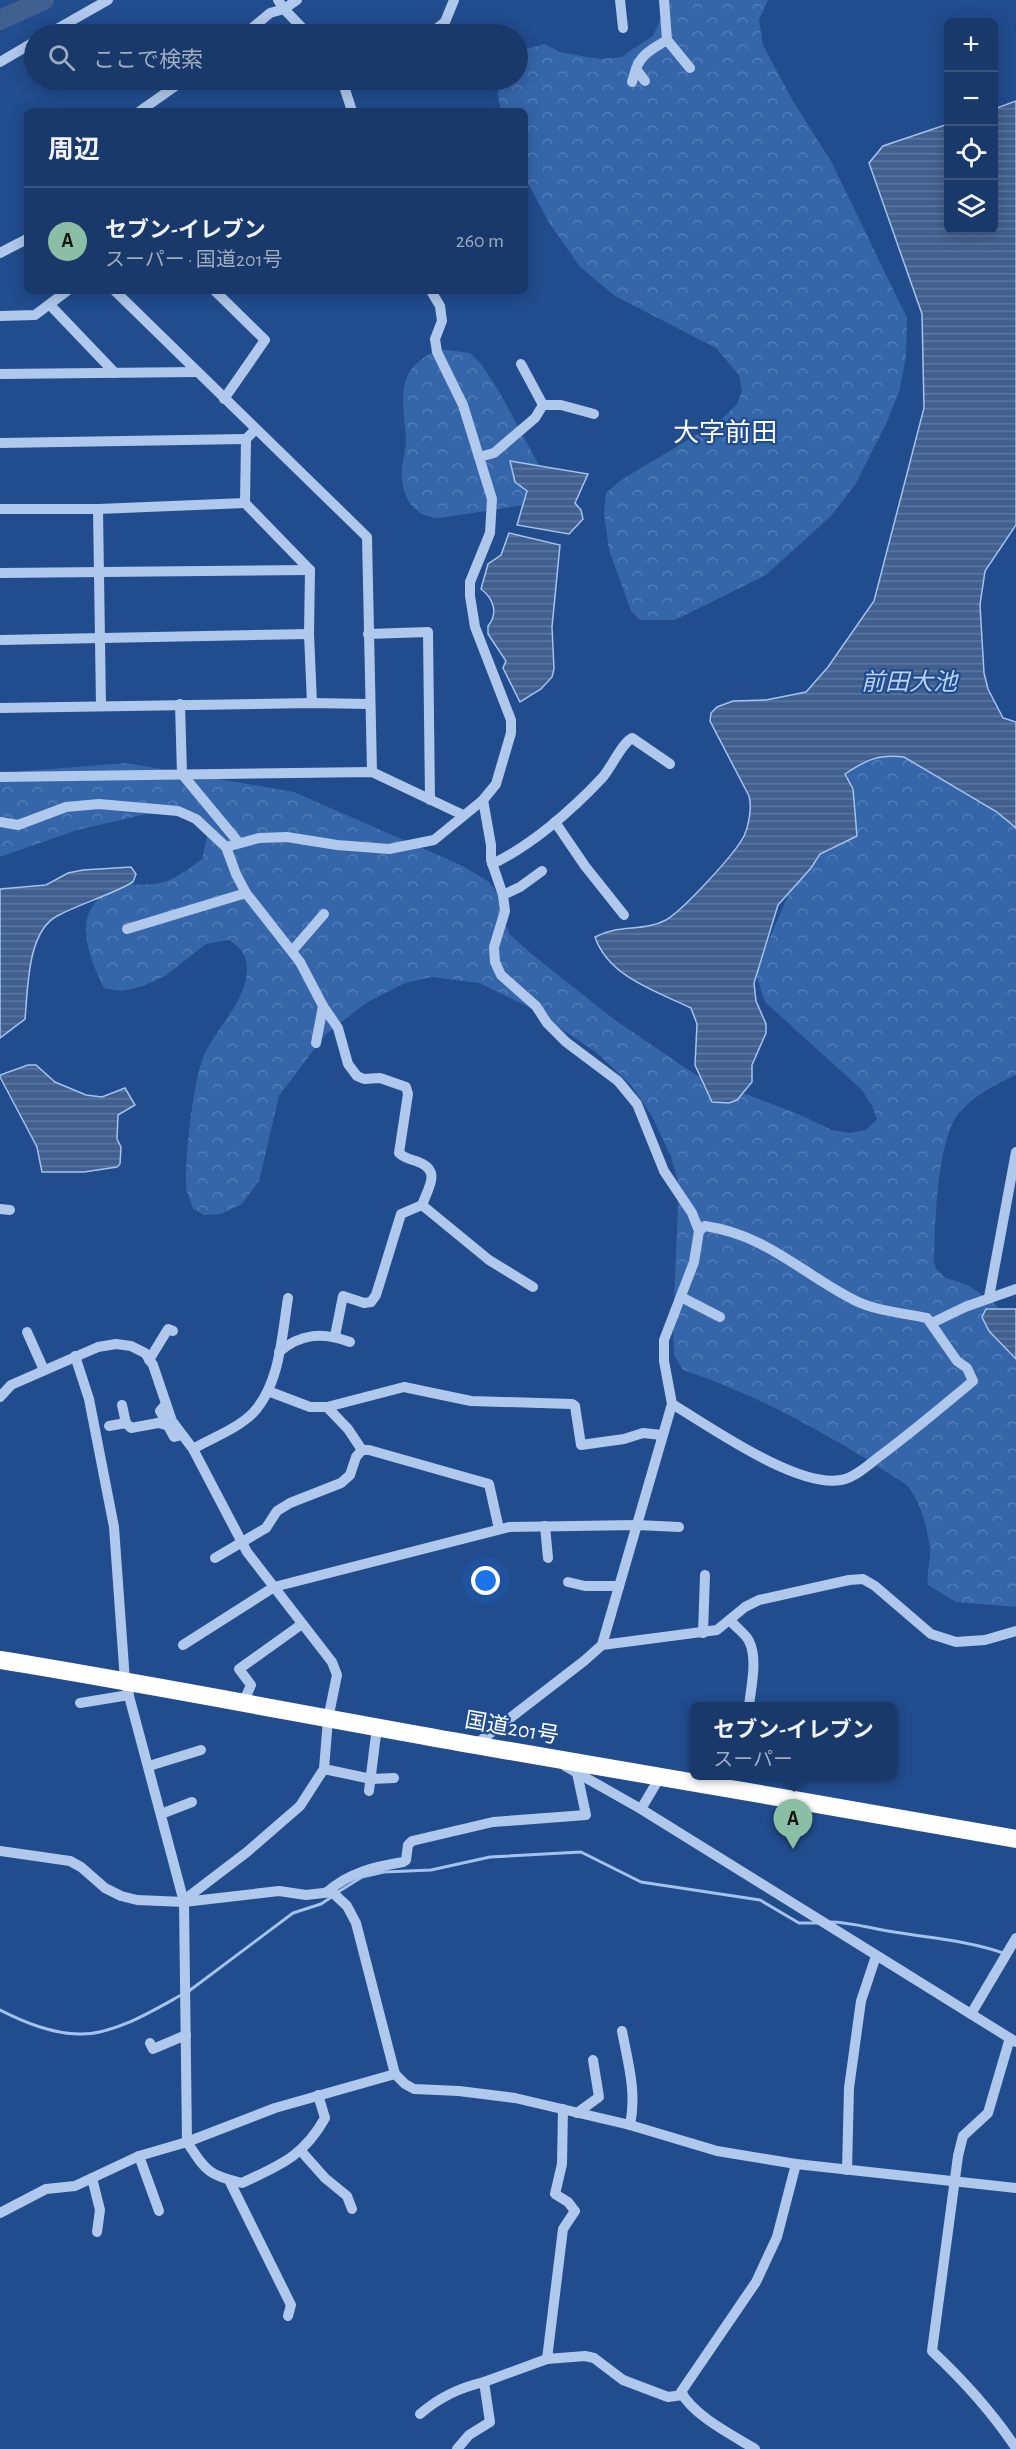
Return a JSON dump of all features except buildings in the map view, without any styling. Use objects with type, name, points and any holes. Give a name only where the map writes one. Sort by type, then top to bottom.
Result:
[{"type":"highway","name":"国道201号","points":[[0,1660],[127,1688],[243,1703],[660,1777],[690,1779]]},
{"type":"highway","name":"国道201号","points":[[714,1780],[1016,1839]]},
{"type":"street","points":[[66,24],[108,0]]},
{"type":"street","points":[[257,24],[281,5],[297,0]]},
{"type":"street","points":[[442,24],[454,0]]},
{"type":"street","points":[[620,0],[623,28]]},
{"type":"street","points":[[664,0],[667,40],[690,68]]},
{"type":"street","points":[[281,5],[299,24]]},
{"type":"street","points":[[632,82],[639,62],[647,52],[667,40]]},
{"type":"street","points":[[0,62],[24,48]]},
{"type":"street","points":[[636,69],[645,81]]},
{"type":"street","points":[[144,108],[170,90]]},
{"type":"street","points":[[345,90],[351,108]]},
{"type":"street","points":[[0,253],[24,241]]},
{"type":"street","points":[[0,316],[35,315],[64,294]]},
{"type":"street","points":[[118,294],[367,537],[372,772]]},
{"type":"street","points":[[218,294],[265,340],[224,399]]},
{"type":"street","points":[[226,847],[259,838],[287,837],[337,845],[389,849],[434,840],[483,800],[496,784],[511,733],[512,720],[475,627],[470,596],[470,582],[490,533],[492,499],[463,405],[437,352],[435,339],[442,321],[440,306],[433,294]]},
{"type":"street","points":[[50,306],[115,373]]},
{"type":"street","points":[[521,364],[543,405]]},
{"type":"street","points":[[0,374],[197,372]]},
{"type":"street","points":[[479,457],[494,453],[535,418],[543,405]]},
{"type":"street","points":[[543,405],[561,405],[594,414]]},
{"type":"street","points":[[0,443],[246,439],[255,430]]},
{"type":"street","points":[[246,439],[245,503],[310,570],[309,634],[312,703]]},
{"type":"street","points":[[0,509],[98,509],[245,503]]},
{"type":"street","points":[[98,509],[101,705]]},
{"type":"street","points":[[0,573],[310,570]]},
{"type":"street","points":[[368,634],[428,632],[430,800]]},
{"type":"street","points":[[0,640],[309,634]]},
{"type":"street","points":[[0,708],[101,705],[369,704]]},
{"type":"street","points":[[180,705],[182,774],[239,843]]},
{"type":"street","points":[[492,864],[507,857],[555,822],[612,767],[627,741],[632,738],[669,764]]},
{"type":"street","points":[[0,777],[372,772],[463,815]]},
{"type":"street","points":[[475,1745],[584,1661],[602,1644],[672,1404],[664,1361],[664,1340],[694,1262],[699,1231],[692,1213],[664,1171],[637,1104],[618,1081],[566,1042],[547,1023],[536,1006],[501,975],[495,962],[494,947],[505,912],[503,895],[492,864],[483,800]]},
{"type":"street","points":[[0,822],[18,825],[66,807],[99,804],[178,811],[196,819],[226,847],[236,874],[246,892],[300,962],[323,1006],[338,1028],[348,1064],[357,1076],[364,1079],[380,1078],[406,1087],[408,1094],[399,1153],[403,1157],[427,1165],[432,1170],[432,1175],[422,1205],[401,1214],[376,1295],[371,1302],[364,1303],[344,1296],[335,1336]]},
{"type":"street","points":[[555,822],[585,866],[624,915]]},
{"type":"street","points":[[503,895],[520,887],[542,871]]},
{"type":"street","points":[[127,929],[246,892]]},
{"type":"street","points":[[292,951],[324,914]]},
{"type":"street","points":[[316,1043],[323,1006]]},
{"type":"street","points":[[989,1298],[1016,1152]]},
{"type":"street","points":[[422,1205],[489,1260],[533,1287]]},
{"type":"street","points":[[672,1404],[757,1454],[800,1474],[818,1480],[842,1479],[859,1472],[893,1447],[972,1381],[967,1368],[957,1361],[927,1318],[868,1306],[748,1236],[705,1226],[699,1231]]},
{"type":"street","points":[[932,1323],[1016,1289]]},
{"type":"street","points":[[681,1297],[720,1317]]},
{"type":"street","points":[[193,1449],[253,1413],[268,1391],[279,1352],[288,1298]]},
{"type":"street","points":[[149,1360],[168,1329],[173,1331]]},
{"type":"street","points":[[27,1332],[44,1370]]},
{"type":"street","points":[[279,1352],[290,1342],[302,1336],[335,1336],[350,1342]]},
{"type":"street","points":[[0,1397],[11,1385],[98,1347],[116,1344],[131,1346],[146,1353],[172,1421],[193,1449],[242,1543],[333,1662],[337,1675],[328,1719],[324,1769],[300,1806],[247,1852],[184,1901]]},
{"type":"street","points":[[75,1356],[89,1399],[114,1527],[127,1688],[184,1901],[187,2142],[203,2165],[216,2176],[242,2183],[301,2151],[314,2137],[325,2118],[318,2095]]},
{"type":"street","points":[[268,1391],[310,1407],[327,1407],[404,1387],[471,1401],[572,1404],[577,1411],[581,1446],[624,1439],[643,1433],[662,1435]]},
{"type":"street","points":[[166,1404],[160,1411],[166,1425],[174,1437],[182,1435]]},
{"type":"street","points":[[122,1405],[126,1423],[132,1428],[158,1423],[166,1425]]},
{"type":"street","points":[[327,1407],[348,1429],[362,1450]]},
{"type":"street","points":[[109,1426],[126,1423]]},
{"type":"street","points":[[215,1558],[266,1528],[277,1511],[290,1503],[341,1483],[350,1475],[356,1457],[362,1450],[483,1481],[491,1489],[499,1529]]},
{"type":"street","points":[[545,1526],[548,1558]]},
{"type":"street","points":[[183,1645],[274,1587],[499,1529],[545,1526],[679,1527]]},
{"type":"street","points":[[703,1633],[705,1575]]},
{"type":"street","points":[[602,1644],[717,1630],[746,1607],[759,1600],[863,1579],[875,1586],[931,1634],[947,1640],[956,1642],[985,1640],[1016,1631]]},
{"type":"street","points":[[568,1582],[585,1586],[619,1586]]},
{"type":"street","points":[[730,1620],[748,1638],[752,1648],[749,1702]]},
{"type":"street","points":[[243,1703],[251,1685],[239,1668],[302,1623]]},
{"type":"street","points":[[80,1703],[127,1688]]},
{"type":"street","points":[[369,1791],[377,1727]]},
{"type":"street","points":[[149,1766],[201,1750]]},
{"type":"street","points":[[549,1757],[641,1809],[1013,2040],[988,2113],[963,2136],[932,2351],[956,2374],[1002,2427],[1016,2448]]},
{"type":"street","points":[[324,1769],[371,1779],[394,1778]]},
{"type":"street","points":[[333,1894],[347,1878],[367,1868],[406,1860],[408,1845],[412,1841],[493,1822],[586,1815],[577,1773]]},
{"type":"street","points":[[641,1809],[660,1777]]},
{"type":"street","points":[[161,1814],[192,1802]]},
{"type":"street","points":[[0,1851],[70,1861],[81,1867],[105,1888],[136,1900],[184,1901],[279,1891],[306,1895],[333,1894],[347,1906],[356,1923],[395,2074],[414,2089],[459,2091],[515,2098],[630,2125],[717,2151],[796,2164],[1016,2188]]},
{"type":"street","points":[[971,2014],[1016,1938]]},
{"type":"street","points":[[847,2170],[849,2088],[859,2012],[876,1956]]},
{"type":"street","points":[[622,2031],[633,2092],[630,2125]]},
{"type":"street","points":[[150,2043],[153,2049],[186,2035]]},
{"type":"street","points":[[577,2113],[599,2097],[593,2060]]},
{"type":"street","points":[[0,2213],[46,2189],[75,2186],[139,2156],[187,2142],[275,2108],[395,2074]]},
{"type":"street","points":[[547,2359],[563,2229],[575,2211],[568,2202],[555,2194],[562,2164],[563,2109]]},
{"type":"street","points":[[301,2151],[325,2178],[347,2196],[352,2209]]},
{"type":"street","points":[[139,2156],[159,2211]]},
{"type":"street","points":[[755,2449],[709,2420],[681,2392],[756,2282],[777,2237],[796,2164]]},
{"type":"street","points":[[92,2178],[100,2210],[97,2232]]},
{"type":"street","points":[[229,2180],[291,2305],[288,2316]]},
{"type":"street","points":[[420,2414],[434,2402],[459,2388],[484,2382],[547,2359],[585,2356],[594,2358],[623,2380],[669,2397],[683,2395]]},
{"type":"street","points":[[457,2449],[469,2435],[490,2422],[484,2382]]},
{"type":"green space","points":[[669,0],[768,0],[759,20],[763,45],[793,101],[832,163],[907,318],[906,356],[900,389],[887,422],[855,485],[831,516],[766,575],[675,620],[640,620],[631,611],[609,550],[604,513],[606,493],[621,480],[721,420],[737,404],[742,391],[739,375],[716,348],[615,296],[580,267],[550,224],[528,184],[528,108],[500,108],[498,95],[499,90],[528,90],[528,48],[545,44],[560,52],[601,59],[621,57],[653,36]]},
{"type":"green space","points":[[439,349],[470,353],[482,365],[500,393],[542,471],[538,503],[440,518],[419,512],[406,496],[402,476],[406,439],[403,407],[405,382],[417,363]]},
{"type":"green space","points":[[874,741],[1016,778],[1016,1075],[979,1095],[959,1113],[952,1125],[946,1142],[939,1184],[934,1261],[936,1269],[946,1278],[968,1285],[995,1304],[1016,1332],[1016,1607],[956,1602],[928,1585],[930,1549],[922,1512],[910,1489],[899,1480],[786,1414],[734,1389],[683,1370],[674,1355],[673,1322],[679,1185],[671,1157],[652,1116],[631,1085],[597,1053],[527,1006],[479,983],[432,977],[405,983],[366,1003],[325,1035],[279,1096],[259,1181],[242,1204],[221,1214],[204,1215],[193,1209],[186,1187],[188,1138],[197,1078],[206,1051],[234,1007],[243,988],[247,972],[245,956],[229,940],[206,944],[165,976],[143,986],[122,991],[104,988],[87,945],[86,930],[93,905],[104,895],[121,887],[161,883],[176,877],[202,859],[207,837],[194,816],[169,809],[77,830],[0,857],[0,773],[126,763],[294,792],[463,866],[489,882],[500,897],[501,913],[510,935],[615,1020],[696,1075],[798,1114],[832,1130],[849,1133],[866,1130],[877,1119],[872,1106],[862,1090],[765,1002],[756,975],[764,951],[834,789],[851,763]]},
{"type":"water","name":"前田大池","points":[[1016,101],[1016,525],[985,571],[980,605],[984,673],[988,689],[1003,718],[1016,722],[1016,828],[997,812],[904,757],[887,756],[873,759],[845,774],[853,789],[857,836],[820,854],[811,868],[778,905],[754,983],[756,1001],[766,1024],[766,1033],[752,1065],[752,1082],[737,1100],[729,1103],[712,1102],[695,1065],[697,1024],[691,1008],[634,981],[610,962],[601,951],[595,937],[613,931],[658,924],[666,920],[708,881],[744,836],[750,816],[749,796],[710,721],[711,713],[717,707],[733,701],[766,700],[806,692],[828,667],[874,601],[924,408],[922,314],[869,163],[883,146],[944,125],[944,234],[998,234],[998,108]]},
{"type":"water","points":[[510,461],[588,474],[575,503],[581,510],[583,519],[569,534],[517,525],[527,491],[515,482]]},
{"type":"water","points":[[509,533],[560,545],[552,627],[554,669],[552,677],[541,689],[520,702],[503,668],[506,661],[488,634],[488,626],[494,611],[489,597],[481,589],[488,564],[501,555]]},
{"type":"water","points":[[131,867],[136,874],[133,882],[66,911],[47,924],[34,948],[25,1019],[0,1038],[0,889],[46,885],[68,873],[83,870]]},
{"type":"water","points":[[28,1065],[36,1065],[55,1082],[86,1095],[102,1097],[125,1088],[135,1105],[118,1115],[117,1139],[121,1147],[120,1164],[117,1167],[84,1172],[42,1172],[37,1147],[0,1077],[0,1075]]},
{"type":"water","points":[[986,1309],[1016,1309],[1016,1359],[989,1331],[982,1317]]},
{"type":"waterway","points":[[0,20],[44,0]]},
{"type":"waterway","points":[[338,1892],[362,1877],[384,1872],[431,1870],[490,1857],[581,1852],[641,1882],[760,1900],[799,1923],[817,1923]]},
{"type":"waterway","points":[[189,1991],[293,1913],[321,1904],[333,1896]]},
{"type":"waterway","points":[[830,1922],[963,1943],[1003,1953]]},
{"type":"waterway","points":[[0,2010],[49,2030],[80,2034],[93,2033],[120,2026],[183,1994]]},
{"type":"place","name":"セブン-イレブン","points":[[793,1849]]},
{"type":"district","name":"大字前田","points":[[725,432]]}]
